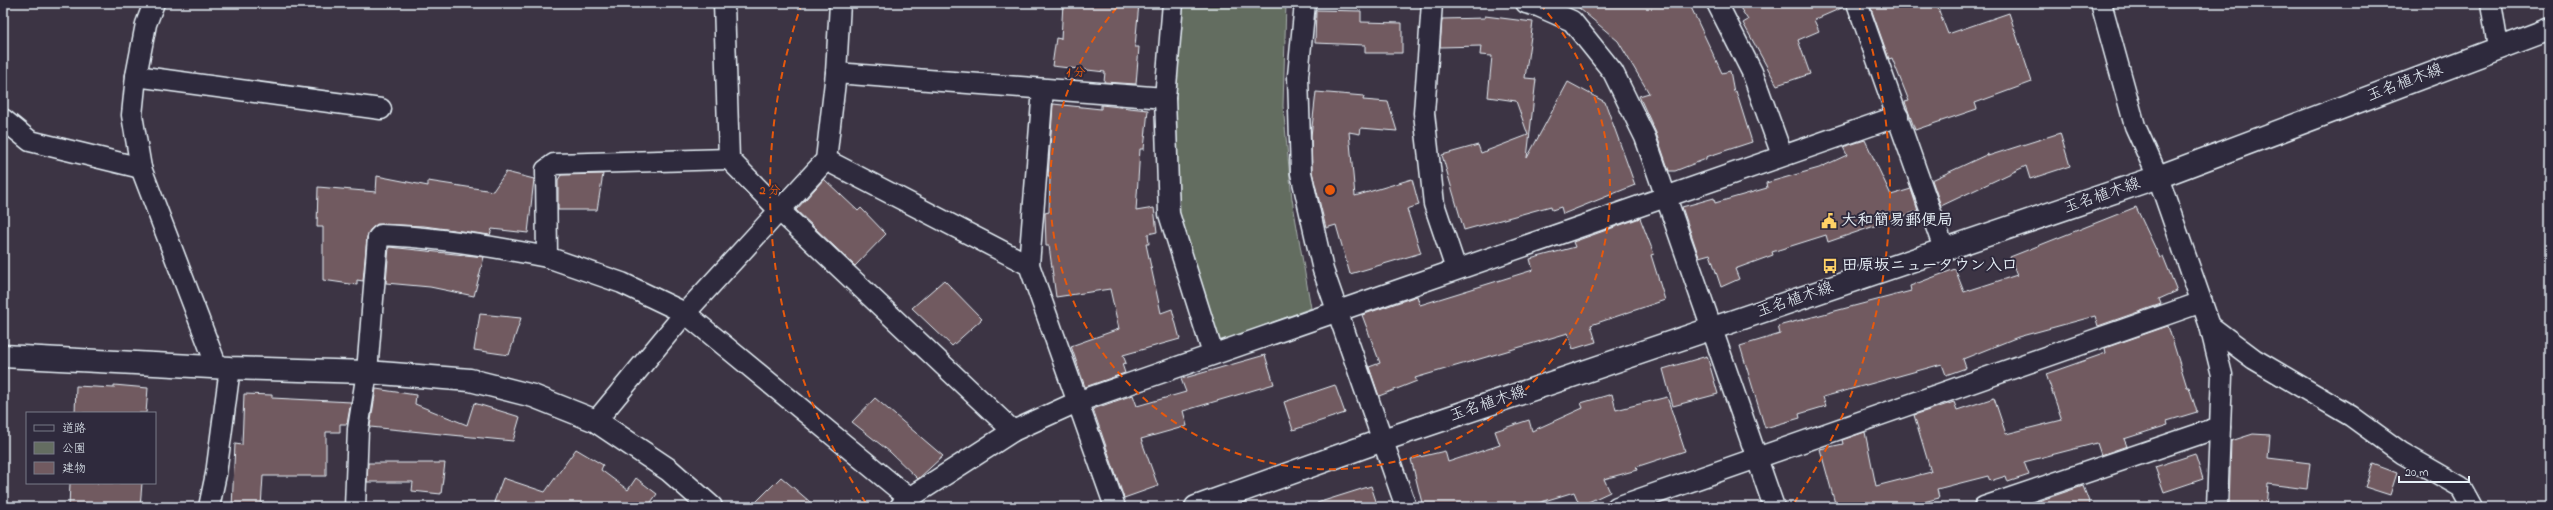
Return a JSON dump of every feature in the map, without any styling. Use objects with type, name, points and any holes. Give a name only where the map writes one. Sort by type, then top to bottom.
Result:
[{"type":"main road","name":"玉名植木線","points":[[1196,507],[1382,440],[2158,177],[2498,47],[2550,29]]},
{"type":"main road","points":[[3,356],[224,368],[367,372],[470,380],[533,396],[596,421],[669,470],[711,507]]},
{"type":"street","points":[[154,3],[146,24],[136,76],[132,115],[141,168],[224,368],[216,474],[209,507]]},
{"type":"street","points":[[724,3],[729,159],[780,211],[1013,431]]},
{"type":"street","points":[[596,421],[685,313],[826,160],[836,73],[840,3]]},
{"type":"street","points":[[1173,3],[1165,98],[1170,214],[1213,354]]},
{"type":"street","points":[[1305,3],[1298,76],[1300,173],[1323,270],[1336,311],[1406,507]]},
{"type":"street","points":[[1432,3],[1424,113],[1434,204],[1456,269]]},
{"type":"street","points":[[1526,3],[1538,6],[1572,21],[1613,72],[1645,137],[1774,507]]},
{"type":"street","points":[[1717,3],[1752,72],[1782,155]]},
{"type":"street","points":[[1857,3],[1944,249]]},
{"type":"street","points":[[2101,3],[2135,126],[2158,177],[2202,302],[2210,326],[2222,375],[2216,507]]},
{"type":"street","points":[[2491,3],[2498,47]]},
{"type":"street","points":[[836,73],[1165,98]]},
{"type":"street","points":[[136,76],[381,109]]},
{"type":"street","points":[[1043,89],[1029,265],[1115,507]]},
{"type":"street","points":[[355,507],[358,429],[367,372],[378,238],[381,235],[477,243],[547,257],[622,284],[685,313],[905,503],[1013,431],[1077,402],[1782,155],[1898,116]]},
{"type":"street","points":[[3,119],[30,141],[141,168]]},
{"type":"street","points":[[547,257],[546,170],[554,164],[729,159]]},
{"type":"street","points":[[826,160],[1029,265]]},
{"type":"street","points":[[1617,507],[2202,302]]},
{"type":"street","points":[[2210,326],[2254,359],[2352,416],[2402,453],[2461,488],[2472,507]]},
{"type":"street","points":[[1984,507],[2220,427]]},
{"type":"green space","points":[[1181,3],[1286,3],[1283,106],[1292,199],[1311,308],[1220,342],[1175,206],[1170,118]]},
{"type":"building","points":[[1063,3],[1139,3],[1135,47],[1139,47],[1136,84],[1104,82],[1105,72],[1052,66],[1056,38],[1061,39]]},
{"type":"building","points":[[1573,3],[1689,3],[1722,73],[1730,71],[1734,92],[1736,91],[1752,142],[1706,157],[1706,159],[1675,171],[1669,171],[1656,133],[1639,96],[1649,93],[1618,41]]},
{"type":"building","points":[[1737,3],[1846,3],[1846,6],[1814,20],[1819,31],[1798,40],[1810,74],[1777,85],[1743,23],[1748,20]]},
{"type":"building","points":[[1869,3],[1936,3],[1948,34],[2009,13],[2032,82],[1975,103],[1977,109],[1915,130],[1905,102],[1909,101],[1892,58],[1889,59]]},
{"type":"building","points":[[1316,10],[1361,11],[1361,22],[1402,23],[1402,53],[1365,53],[1365,45],[1315,43]]},
{"type":"building","points":[[1485,16],[1533,22],[1525,78],[1536,79],[1527,158],[1568,82],[1605,102],[1635,185],[1563,214],[1561,207],[1552,210],[1551,206],[1464,230],[1442,155],[1478,145],[1481,153],[1528,135],[1516,101],[1488,97],[1492,56],[1480,55],[1481,46],[1440,47],[1442,19],[1485,18]]},
{"type":"building","points":[[1316,92],[1364,96],[1363,100],[1388,102],[1397,131],[1361,128],[1360,134],[1349,132],[1355,196],[1412,179],[1419,205],[1407,209],[1421,253],[1350,274],[1336,225],[1326,228],[1312,172],[1311,136]]},
{"type":"building","points":[[1053,104],[1101,109],[1101,105],[1148,110],[1144,149],[1140,149],[1136,211],[1154,208],[1157,232],[1148,234],[1149,244],[1146,244],[1161,313],[1172,309],[1180,339],[1123,355],[1126,363],[1122,364],[1125,373],[1085,387],[1071,346],[1119,329],[1110,289],[1056,297],[1049,246],[1046,246],[1045,213],[1049,212],[1050,177],[1048,177]]},
{"type":"building","points":[[2060,133],[2070,166],[2030,179],[2026,166],[1941,206],[1932,180],[1988,154],[1988,156]]},
{"type":"building","points":[[1865,140],[1891,195],[1911,189],[1918,211],[1828,242],[1826,235],[1772,252],[1773,255],[1735,269],[1739,279],[1721,287],[1710,254],[1699,257],[1682,207],[1714,198],[1715,203],[1767,188],[1766,183],[1819,168],[1847,155],[1843,147]]},
{"type":"building","points":[[506,172],[534,179],[528,233],[492,229],[490,235],[424,226],[377,224],[370,230],[367,237],[363,281],[357,280],[357,285],[323,280],[323,227],[317,227],[318,187],[376,192],[377,176],[428,186],[428,181],[493,191]]},
{"type":"building","points":[[603,174],[597,210],[558,210],[558,180],[561,175]]},
{"type":"building","points":[[824,179],[858,211],[861,208],[886,234],[855,266],[796,210]]},
{"type":"building","points":[[2136,207],[2160,258],[2163,256],[2177,291],[2159,299],[2161,304],[2098,326],[2095,316],[2018,337],[1963,359],[1966,368],[1946,375],[1942,364],[1823,397],[1826,406],[1799,414],[1800,418],[1765,428],[1740,346],[1780,334],[1778,326],[1911,291],[1910,286],[1955,269],[1964,292],[2017,275],[2010,257]]},
{"type":"building","points":[[1640,218],[1654,254],[1651,255],[1665,300],[1591,325],[1596,342],[1573,349],[1568,333],[1415,378],[1417,381],[1379,396],[1369,367],[1380,363],[1362,315],[1417,296],[1420,305],[1533,270],[1530,259],[1575,247],[1573,242]]},
{"type":"building","points":[[389,247],[484,257],[474,296],[430,287],[386,283]]},
{"type":"building","points":[[944,280],[982,319],[952,346],[912,308]]},
{"type":"building","points":[[480,314],[521,318],[509,355],[474,350]]},
{"type":"building","points":[[2168,326],[2187,387],[2189,387],[2197,412],[2167,421],[2168,425],[2124,439],[2127,446],[2101,455],[2097,443],[2024,462],[2029,475],[2008,482],[2006,476],[1990,481],[1988,476],[1937,489],[1939,498],[1905,507],[1836,507],[1820,449],[1843,444],[1842,440],[1865,432],[1876,486],[1931,472],[1914,415],[1954,402],[1957,410],[1994,398],[2006,434],[2062,420],[2046,374],[2106,353],[2105,348]]},
{"type":"building","points":[[1265,355],[1274,384],[1183,411],[1187,426],[1141,439],[1158,486],[1124,498],[1093,409],[1133,395],[1137,406],[1186,392],[1181,379]]},
{"type":"building","points":[[1707,356],[1718,394],[1673,406],[1663,369]]},
{"type":"building","points":[[114,385],[148,388],[146,412],[75,412],[76,386],[114,388]]},
{"type":"building","points":[[1335,385],[1345,413],[1293,430],[1284,402]]},
{"type":"building","points":[[376,389],[416,395],[415,404],[467,425],[474,403],[520,417],[513,441],[370,427]]},
{"type":"building","points":[[244,394],[272,395],[272,398],[351,402],[347,424],[340,424],[340,432],[326,432],[326,476],[263,476],[261,507],[232,507],[235,444],[242,445]]},
{"type":"building","points":[[1612,394],[1616,410],[1667,397],[1685,451],[1636,467],[1637,470],[1604,479],[1610,492],[1580,506],[1574,492],[1525,507],[1423,507],[1411,459],[1445,451],[1448,462],[1500,445],[1495,431],[1529,420],[1532,431],[1583,408],[1581,403]]},
{"type":"building","points":[[875,398],[943,456],[918,479],[890,452],[852,422]]},
{"type":"building","points":[[2253,434],[2270,435],[2268,458],[2310,463],[2307,489],[2268,484],[2266,507],[2229,507],[2231,441]]},
{"type":"building","points":[[576,449],[603,465],[601,470],[628,490],[636,478],[657,494],[649,505],[651,507],[509,507],[494,502],[503,478],[545,492]]},
{"type":"building","points":[[2195,454],[2203,479],[2164,492],[2155,467]]},
{"type":"building","points":[[368,463],[445,463],[441,494],[412,491],[413,482],[367,482]]},
{"type":"building","points":[[2373,464],[2397,473],[2390,495],[2365,487]]},
{"type":"building","points":[[781,477],[816,507],[751,507]]},
{"type":"building","points":[[70,484],[142,484],[140,507],[69,507]]},
{"type":"building","points":[[1371,486],[1378,507],[1318,507],[1317,503]]},
{"type":"building","points":[[2083,486],[2091,507],[2031,507],[2030,504]]},
{"type":"place","name":"大和簡易郵便局","points":[[1829,221]]},
{"type":"place","name":"田原坂ニュータウン入口","points":[[1830,266]]}]
